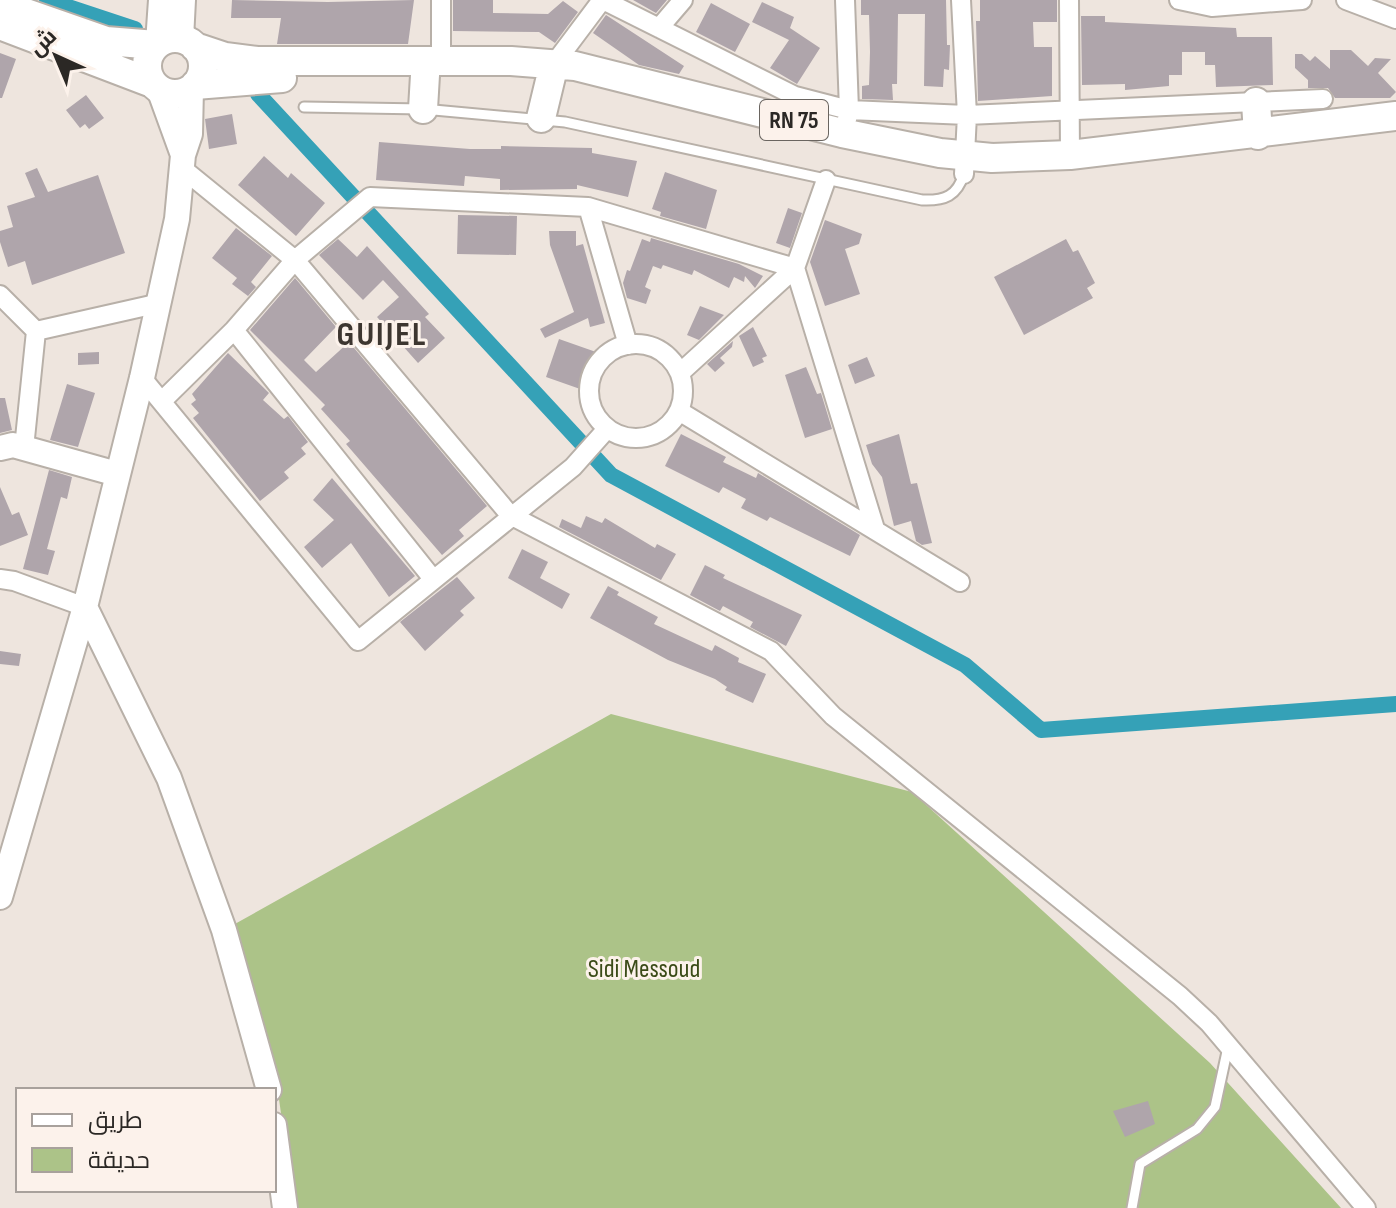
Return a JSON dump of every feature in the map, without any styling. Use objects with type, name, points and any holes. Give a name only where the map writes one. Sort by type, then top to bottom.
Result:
[{"type":"main road","points":[[0,897],[85,607],[175,232],[183,162],[190,134],[193,87],[202,70],[173,43],[161,0]]},
{"type":"main road","points":[[183,0],[173,43],[147,68],[183,162]]},
{"type":"main road","name":"RN 75","points":[[0,4],[106,41],[173,43],[225,57],[257,61],[626,77],[846,122],[965,165],[1258,135],[1396,116]]},
{"type":"main road","points":[[0,25],[175,94],[193,87]]},
{"type":"main road","points":[[423,109],[433,68]]},
{"type":"main road","name":"RN 75","points":[[193,87],[260,78],[433,68]]},
{"type":"main road","points":[[541,118],[552,72]]},
{"type":"main road","name":"RN 75","points":[[552,72],[838,151],[965,165],[1069,172],[1396,134]]},
{"type":"main road","points":[[1256,102],[1258,135]]},
{"type":"main road","points":[[12,448],[117,474]]},
{"type":"main road","points":[[85,607],[169,778],[224,930],[268,1088]]},
{"type":"main road","points":[[276,1140],[285,1208]]},
{"type":"street","points":[[433,68],[441,0]]},
{"type":"street","points":[[552,72],[602,0],[846,122],[1323,99]]},
{"type":"street","points":[[659,28],[683,0]]},
{"type":"street","points":[[845,0],[846,122]]},
{"type":"street","points":[[961,0],[967,115],[965,165]]},
{"type":"street","points":[[1069,0],[1070,155]]},
{"type":"street","points":[[1179,0],[1212,7],[1302,0]]},
{"type":"street","points":[[1346,0],[1396,19]]},
{"type":"street","points":[[183,162],[295,260],[510,515],[771,651],[833,716],[1180,996],[1228,1046],[1366,1208]]},
{"type":"street","points":[[680,373],[795,268],[826,180]]},
{"type":"street","points":[[163,400],[234,330],[295,260],[370,197],[588,207],[795,268]]},
{"type":"street","points":[[588,207],[628,345]]},
{"type":"street","points":[[795,268],[875,529]]},
{"type":"street","points":[[0,295],[36,331]]},
{"type":"street","points":[[36,331],[160,303]]},
{"type":"street","points":[[234,330],[433,579]]},
{"type":"street","points":[[12,448],[36,331]]},
{"type":"street","points":[[142,378],[358,641],[573,467],[601,438],[644,438],[671,424],[683,396],[680,373],[665,354],[651,346],[628,345],[606,354],[589,381],[593,412],[601,438]]},
{"type":"street","points":[[679,411],[960,582]]},
{"type":"street","points":[[0,579],[14,581],[85,607]]},
{"type":"lane","points":[[304,107],[423,109],[541,118],[930,200],[951,196],[960,186],[965,165]]},
{"type":"lane","points":[[1132,1208],[1140,1164],[1197,1129],[1215,1107],[1228,1046]]},
{"type":"green space","name":"Sidi Messoud","points":[[611,714],[912,792],[1210,1063],[1341,1208],[294,1208],[279,1099],[250,993],[224,930]]},
{"type":"building","points":[[232,0],[414,0],[408,44],[277,44],[281,18],[231,18]]},
{"type":"building","points":[[453,0],[493,0],[493,13],[548,14],[563,1],[578,12],[555,43],[539,32],[453,31]]},
{"type":"building","points":[[633,0],[667,0],[656,13]]},
{"type":"building","points":[[861,0],[946,0],[947,45],[950,45],[949,70],[944,69],[943,87],[924,86],[925,14],[898,14],[897,84],[892,84],[893,100],[862,99],[862,86],[869,85],[870,52],[869,15],[861,15]]},
{"type":"building","points":[[980,0],[1057,0],[1057,22],[1033,22],[1034,47],[1052,47],[1052,96],[978,101],[976,21],[980,21]]},
{"type":"building","points":[[762,2],[794,17],[790,28],[820,48],[797,84],[770,68],[789,40],[752,22]]},
{"type":"building","points":[[711,3],[750,24],[735,52],[696,32]]},
{"type":"building","points":[[606,15],[684,66],[679,74],[639,65],[593,33]]},
{"type":"building","points":[[1081,16],[1105,16],[1105,22],[1236,28],[1237,37],[1272,37],[1273,85],[1216,87],[1215,65],[1205,65],[1205,52],[1182,52],[1182,75],[1169,75],[1169,86],[1125,90],[1125,84],[1082,85]]},
{"type":"building","points":[[1330,50],[1351,50],[1368,66],[1375,58],[1391,59],[1378,73],[1396,92],[1390,98],[1335,98],[1328,88],[1308,88],[1308,80],[1295,68],[1295,54],[1302,54],[1310,61],[1315,56],[1330,69]]},
{"type":"building","points":[[0,53],[16,59],[2,98],[0,98]]},
{"type":"building","points":[[86,95],[104,118],[89,129],[85,124],[80,128],[66,110]]},
{"type":"building","points":[[232,114],[237,144],[209,149],[205,119]]},
{"type":"building","points":[[379,142],[470,149],[501,149],[501,146],[592,148],[592,153],[637,161],[628,197],[577,185],[577,189],[500,190],[500,179],[465,176],[464,186],[376,180]]},
{"type":"building","points":[[264,156],[288,178],[291,173],[325,203],[296,236],[238,185]]},
{"type":"building","points":[[37,168],[48,192],[98,175],[125,253],[32,285],[25,261],[8,267],[0,242],[0,231],[13,227],[7,206],[35,197],[25,173]]},
{"type":"building","points":[[665,172],[717,190],[706,229],[660,216],[661,212],[652,209]]},
{"type":"building","points":[[788,208],[802,213],[790,248],[776,243]]},
{"type":"building","points":[[458,215],[517,216],[516,255],[457,254]]},
{"type":"building","points":[[825,220],[862,234],[859,244],[845,249],[860,294],[825,306],[810,262]]},
{"type":"building","points":[[236,228],[272,256],[251,282],[256,287],[248,296],[232,284],[237,278],[212,258]]},
{"type":"building","points":[[549,231],[576,231],[576,246],[583,244],[605,323],[590,327],[588,318],[545,338],[540,329],[574,312],[550,245]]},
{"type":"building","points":[[651,238],[739,264],[763,276],[755,288],[745,276],[744,282],[734,277],[729,288],[694,270],[692,275],[663,265],[661,269],[653,266],[645,287],[651,290],[646,304],[627,298],[623,283],[627,270],[630,271],[642,239],[650,242]]},
{"type":"building","points":[[338,239],[357,257],[367,246],[429,314],[425,317],[445,338],[418,363],[377,317],[399,297],[383,280],[363,300],[319,255]]},
{"type":"building","points":[[1066,239],[1073,252],[1078,250],[1095,283],[1087,288],[1093,298],[1024,335],[994,277]]},
{"type":"building","points":[[295,278],[336,327],[304,360],[316,372],[349,342],[487,506],[459,530],[464,536],[442,555],[346,444],[350,441],[321,409],[325,405],[250,330]]},
{"type":"building","points":[[700,306],[724,315],[699,340],[687,335]]},
{"type":"building","points":[[753,327],[767,356],[762,358],[764,362],[753,367],[739,336]]},
{"type":"building","points":[[559,339],[596,352],[583,390],[546,377]]},
{"type":"building","points":[[733,341],[732,347],[720,358],[725,363],[715,372],[707,364]]},
{"type":"building","points":[[99,352],[99,364],[78,365],[78,353]]},
{"type":"building","points":[[228,353],[269,393],[263,400],[284,419],[288,416],[308,442],[301,448],[306,454],[284,472],[289,478],[260,501],[193,418],[199,413],[191,404],[196,400],[192,394]]},
{"type":"building","points":[[867,357],[875,376],[855,384],[848,365]]},
{"type":"building","points":[[806,367],[817,394],[821,393],[832,429],[805,438],[785,375]]},
{"type":"building","points":[[67,384],[95,393],[78,447],[50,440]]},
{"type":"building","points":[[0,398],[5,398],[12,430],[0,433]]},
{"type":"building","points":[[681,434],[726,457],[723,462],[756,478],[758,473],[860,535],[850,556],[770,517],[767,521],[741,508],[746,499],[723,487],[719,493],[665,466]]},
{"type":"building","points":[[899,434],[911,484],[917,483],[932,543],[922,545],[916,541],[911,521],[894,526],[882,477],[872,464],[866,445]]},
{"type":"building","points":[[49,470],[72,477],[67,499],[61,497],[47,549],[55,551],[48,575],[23,569]]},
{"type":"building","points":[[332,478],[415,576],[389,597],[351,543],[322,568],[304,547],[334,520],[313,500]]},
{"type":"building","points":[[0,487],[12,515],[19,512],[28,535],[0,546]]},
{"type":"building","points":[[586,516],[602,523],[605,518],[655,548],[657,544],[676,554],[661,580],[559,527],[562,519],[581,528]]},
{"type":"building","points":[[522,549],[548,562],[540,578],[570,594],[562,609],[508,578]]},
{"type":"building","points":[[705,565],[725,575],[723,578],[802,615],[786,646],[750,627],[753,622],[723,606],[720,611],[690,595]]},
{"type":"building","points":[[457,577],[475,598],[460,611],[464,615],[425,651],[400,622]]},
{"type":"building","points":[[608,586],[619,592],[617,595],[658,617],[654,624],[712,651],[715,645],[739,658],[738,662],[766,674],[753,703],[725,690],[727,687],[715,679],[668,660],[590,618]]},
{"type":"building","points":[[0,651],[21,654],[19,666],[0,664]]},
{"type":"building","points":[[1148,1101],[1155,1124],[1125,1137],[1113,1111]]},
{"type":"waterway","points":[[47,0],[135,29]]},
{"type":"waterway","points":[[258,94],[611,475],[965,665],[1041,730],[1396,704]]},
{"type":"district","name":"GUIJEL","points":[[382,334]]}]
